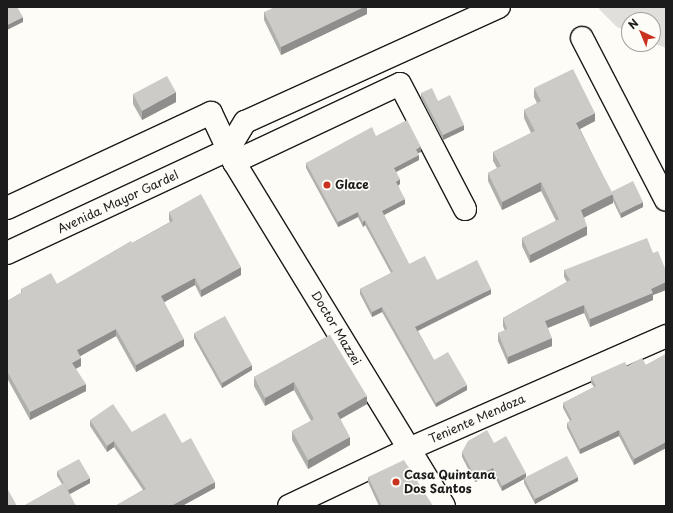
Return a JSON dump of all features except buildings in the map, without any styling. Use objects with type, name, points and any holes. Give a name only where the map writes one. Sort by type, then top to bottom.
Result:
[{"type":"street","points":[[7,208],[211,113],[245,122],[498,7]]},
{"type":"street","points":[[582,38],[666,200]]},
{"type":"street","name":"Avenida Mayor Gardel","points":[[7,253],[400,84],[465,209]]},
{"type":"street","name":"Doctor Mazzei","points":[[211,113],[231,156],[444,506]]},
{"type":"street","points":[[231,156],[245,122]]},
{"type":"street","name":"Teniente Mendoza","points":[[289,506],[409,449],[666,336]]},
{"type":"shaded area","points":[[601,7],[666,7],[666,48],[661,46],[661,12],[621,12],[621,29],[617,27],[599,9]]},
{"type":"place","name":"Glace","points":[[327,185]]},
{"type":"place","name":"Casa Quintana Dos Santos","points":[[396,482]]}]
